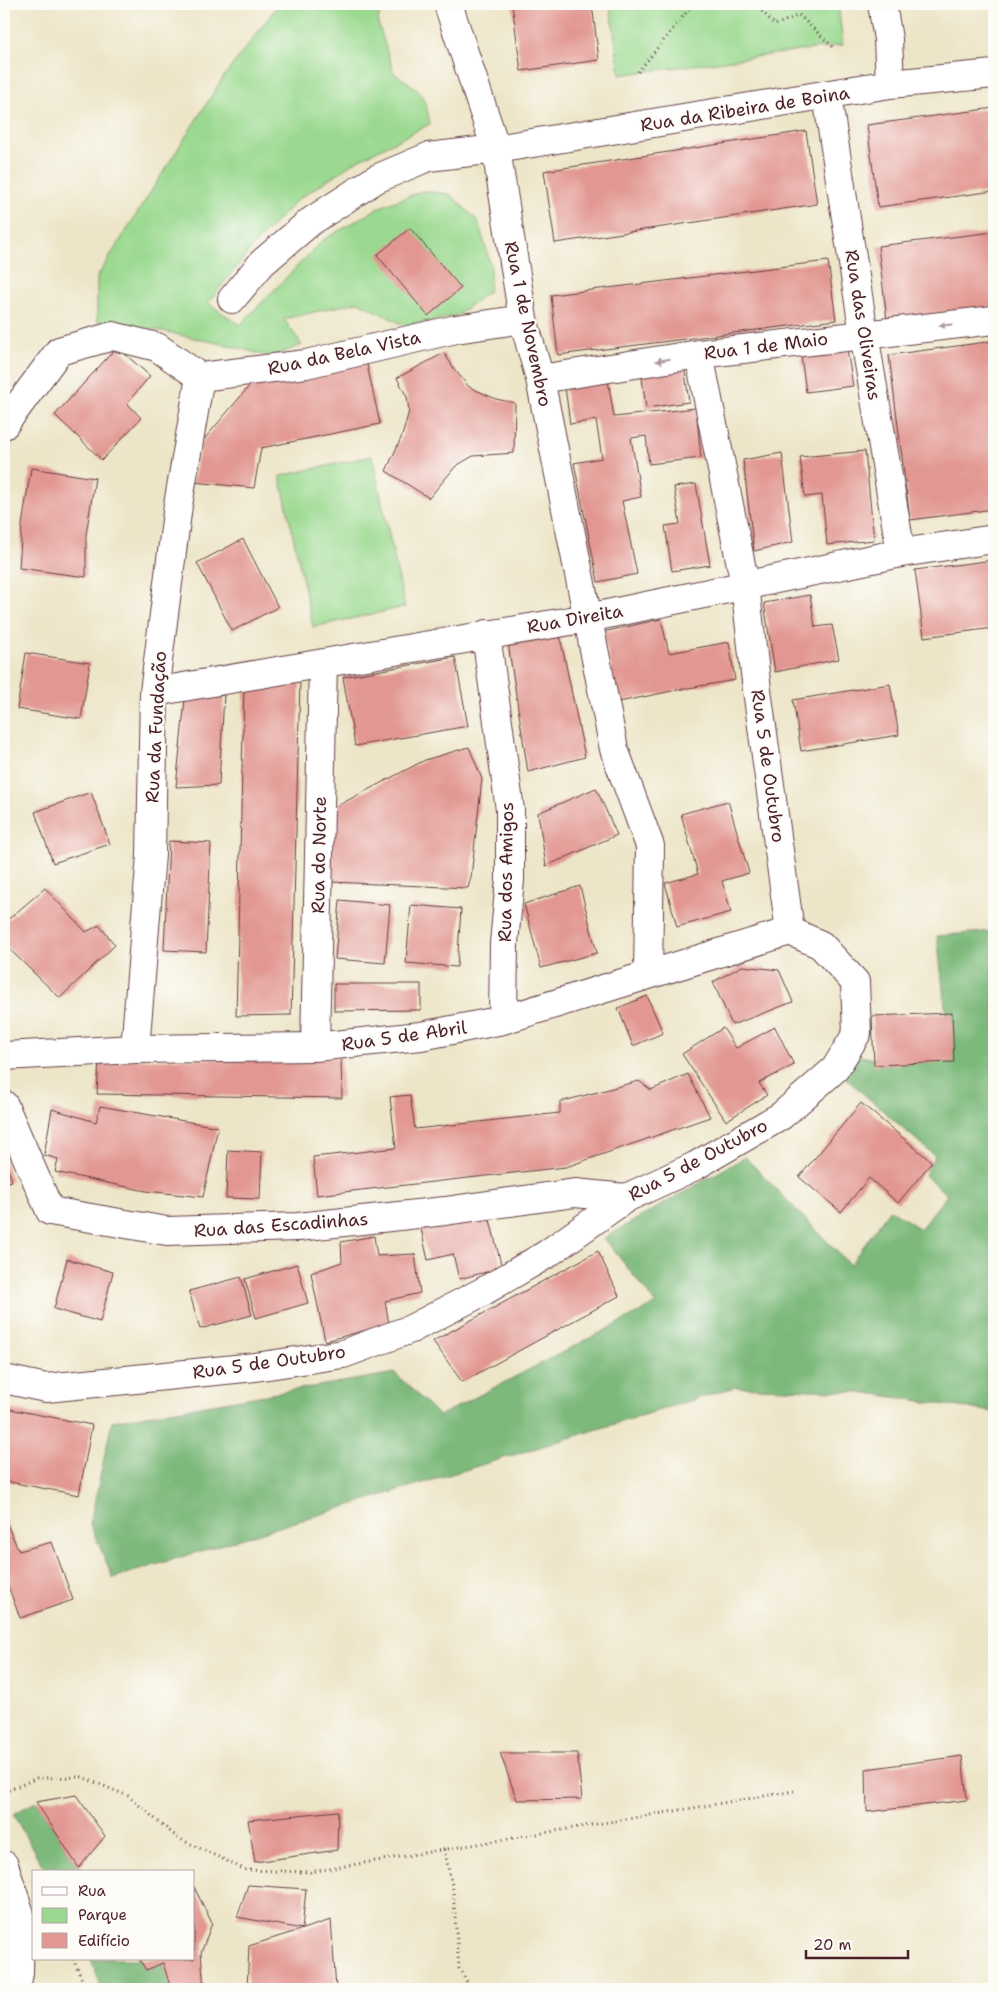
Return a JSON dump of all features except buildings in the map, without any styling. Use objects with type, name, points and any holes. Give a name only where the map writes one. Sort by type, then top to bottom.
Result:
[{"type":"street","name":"Rua 1 de Novembro","points":[[448,4],[496,150],[523,319],[540,380],[614,749],[650,846],[648,975]]},
{"type":"street","points":[[882,4],[888,39],[890,84]]},
{"type":"street","name":"Rua da Ribeira de Boina","points":[[232,299],[262,263],[310,222],[376,179],[428,157],[496,150],[890,84],[994,74]]},
{"type":"street","name":"Rua das Oliveiras","points":[[827,96],[864,334],[901,553]]},
{"type":"street","name":"Rua da Bela Vista","points":[[200,377],[306,364],[456,329],[523,319]]},
{"type":"street","name":"Rua 1 de Maio","points":[[540,380],[699,354],[994,320]]},
{"type":"street","points":[[4,425],[58,351],[113,336],[157,348],[200,377]]},
{"type":"street","name":"Rua 5 de Outubro","points":[[4,1379],[46,1388],[254,1367],[343,1354],[411,1329],[484,1291],[547,1254],[626,1198],[695,1166],[781,1116],[835,1069],[857,1033],[855,982],[821,945],[790,931],[745,585],[699,354]]},
{"type":"street","name":"Rua da Fundação","points":[[135,1049],[151,855],[154,692],[178,505],[200,377]]},
{"type":"street","name":"Rua Direita","points":[[154,692],[588,618],[901,553],[994,539]]},
{"type":"street","name":"Rua dos Amigos","points":[[486,634],[510,810],[510,880],[504,943],[503,1020]]},
{"type":"street","name":"Rua do Norte","points":[[315,1047],[323,663]]},
{"type":"street","name":"Rua 5 de Abril","points":[[4,1056],[135,1049],[315,1047],[421,1036],[503,1020],[790,931]]},
{"type":"street","name":"Rua das Escadinhas","points":[[4,1105],[50,1211],[167,1231],[298,1227],[445,1211],[575,1193],[626,1198]]},
{"type":"street","points":[[4,1864],[20,1914],[19,1973],[16,1989]]},
{"type":"path","points":[[679,4],[691,5]]},
{"type":"path","points":[[755,4],[775,25],[799,15],[833,46]]},
{"type":"path","points":[[638,72],[691,5]]},
{"type":"path","points":[[4,1792],[37,1778],[82,1777],[128,1796],[178,1838],[246,1870],[310,1872],[794,1791]]},
{"type":"path","points":[[444,1849],[453,1890],[459,1968],[471,1989]]},
{"type":"path","points":[[72,1960],[86,1989]]},
{"type":"green space","points":[[279,4],[381,4],[378,23],[394,73],[416,88],[420,93],[426,105],[430,124],[358,160],[297,200],[253,246],[208,303],[240,325],[323,240],[380,207],[422,191],[450,194],[478,221],[491,266],[489,291],[456,316],[406,326],[358,302],[284,319],[302,345],[271,357],[231,346],[152,329],[97,321],[97,277],[222,79]]},
{"type":"green space","points":[[610,4],[838,4],[843,45],[620,75]]},
{"type":"green space","points":[[372,456],[405,607],[313,627],[280,476]]},
{"type":"green space","points":[[994,931],[994,1412],[860,1392],[735,1387],[113,1578],[90,1524],[112,1421],[395,1373],[439,1416],[656,1304],[604,1238],[745,1157],[850,1265],[890,1209],[920,1229],[947,1195],[925,1175],[935,1156],[835,1069],[858,1055],[884,1062],[951,1057],[937,936]]},
{"type":"green space","points":[[36,1802],[81,1870],[45,1870],[13,1814]]},
{"type":"green space","points":[[91,1960],[140,1960],[146,1970],[163,1963],[171,1989],[102,1989]]}]
